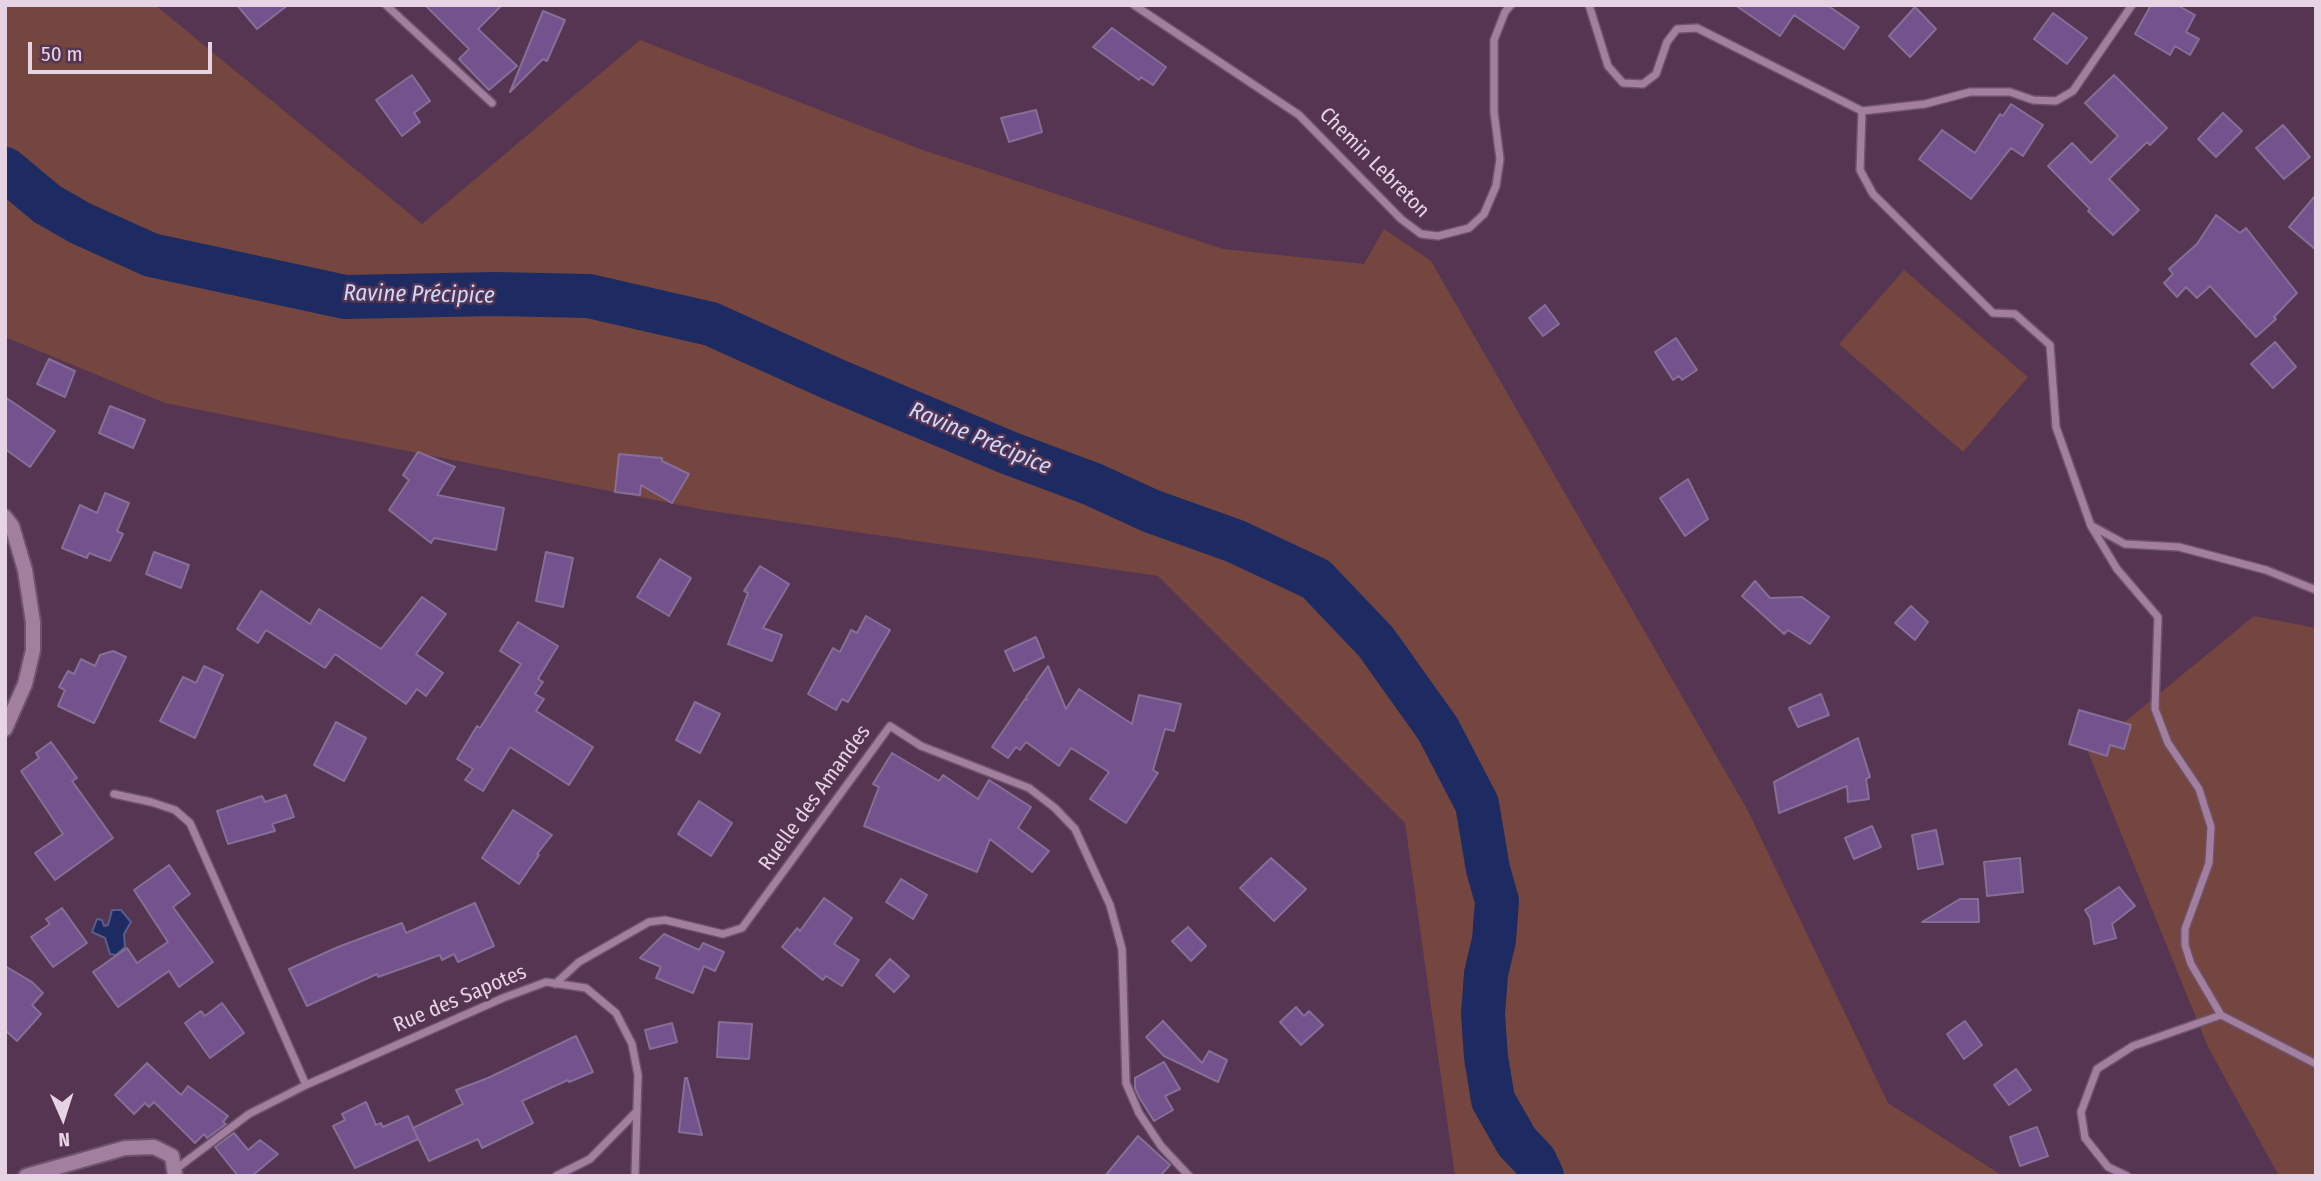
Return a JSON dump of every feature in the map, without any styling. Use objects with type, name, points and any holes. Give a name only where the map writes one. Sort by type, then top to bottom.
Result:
[{"type":"street","points":[[386,5],[492,103]]},
{"type":"street","name":"Chemin Lebreton","points":[[1134,5],[1299,114],[1401,219],[1421,234],[1438,236],[1469,228],[1484,214],[1496,186],[1500,159],[1494,112],[1494,40],[1505,12],[1511,5]]},
{"type":"street","points":[[1589,5],[1608,66],[1623,83],[1643,84],[1656,74],[1667,43],[1677,29],[1697,27],[1862,111],[1925,104],[1970,92],[2010,92],[2033,100],[2056,101],[2073,91],[2132,5]]},
{"type":"street","points":[[1862,111],[1860,170],[1873,194],[1993,313],[2015,314],[2050,345],[2056,427],[2091,526],[2117,569],[2158,617],[2155,709],[2168,743],[2199,789],[2211,827],[2209,863],[2185,929],[2185,945],[2191,964],[2221,1015],[2316,1064]]},
{"type":"street","points":[[5,517],[12,526],[25,570],[33,622],[33,650],[25,684],[5,729]]},
{"type":"street","points":[[2091,526],[2125,544],[2179,547],[2266,570],[2316,590]]},
{"type":"street","name":"Ruelle des Amandes","points":[[555,984],[579,962],[649,922],[665,920],[723,934],[742,928],[890,726],[921,746],[1029,788],[1055,808],[1074,829],[1093,864],[1110,905],[1122,949],[1126,1083],[1139,1113],[1161,1146],[1189,1176]]},
{"type":"street","points":[[114,794],[175,810],[190,822],[306,1085]]},
{"type":"street","name":"Rue des Sapotes","points":[[176,1172],[249,1114],[306,1085],[503,998],[546,982],[586,988],[615,1013],[632,1044],[638,1075],[635,1176]]},
{"type":"street","points":[[2127,1176],[2108,1167],[2085,1138],[2081,1112],[2097,1069],[2133,1046],[2221,1015]]},
{"type":"street","points":[[556,1176],[590,1159],[637,1110]]},
{"type":"street","points":[[26,1176],[125,1148],[154,1147],[172,1156],[176,1172]]},
{"type":"shaded area","points":[[5,5],[155,5],[422,224],[640,40],[920,149],[1223,249],[1364,264],[1384,229],[1431,261],[1747,809],[1888,1103],[2003,1176],[1455,1176],[1405,823],[1158,576],[705,510],[165,403],[5,337]]},
{"type":"shaded area","points":[[1904,270],[2028,377],[1963,452],[1839,344]]},
{"type":"shaded area","points":[[2254,616],[2316,628],[2316,1176],[2279,1176],[2208,1047],[2088,752]]},
{"type":"water","points":[[112,910],[121,910],[131,922],[124,934],[125,947],[116,955],[110,954],[105,938],[92,932],[97,919],[102,920],[104,926],[108,925]]},
{"type":"building","points":[[237,5],[288,5],[257,29]]},
{"type":"building","points":[[425,5],[502,5],[478,29],[517,66],[489,90],[459,59],[469,49]]},
{"type":"building","points":[[1735,5],[1827,5],[1859,27],[1844,49],[1794,15],[1780,36]]},
{"type":"building","points":[[2151,5],[2177,5],[2195,15],[2186,32],[2199,39],[2190,55],[2175,46],[2170,55],[2135,34]]},
{"type":"building","points":[[1915,7],[1936,29],[1910,57],[1889,36]]},
{"type":"building","points":[[543,11],[565,20],[547,61],[543,59],[510,92]]},
{"type":"building","points":[[2053,13],[2087,38],[2067,64],[2034,39]]},
{"type":"building","points":[[1112,28],[1166,67],[1153,85],[1141,77],[1139,80],[1093,47]]},
{"type":"building","points":[[412,75],[430,101],[414,113],[420,122],[402,136],[376,100]]},
{"type":"building","points":[[2114,75],[2167,128],[2150,145],[2147,142],[2109,179],[2139,210],[2113,235],[2048,166],[2072,143],[2091,163],[2118,136],[2085,103]]},
{"type":"building","points":[[2011,104],[2043,125],[2023,156],[2011,148],[1971,199],[1919,159],[1942,130],[1975,153],[2000,114],[2003,116]]},
{"type":"building","points":[[1036,110],[1042,132],[1009,142],[1001,118]]},
{"type":"building","points":[[2223,113],[2242,131],[2216,157],[2198,139]]},
{"type":"building","points":[[2283,125],[2310,157],[2284,179],[2256,148]]},
{"type":"building","points":[[2316,195],[2316,250],[2289,227]]},
{"type":"building","points":[[2216,215],[2240,233],[2246,228],[2297,293],[2274,317],[2276,319],[2256,337],[2210,286],[2197,298],[2186,287],[2177,297],[2164,283],[2173,274],[2169,269],[2197,244]]},
{"type":"building","points":[[1545,305],[1559,324],[1543,336],[1529,318]]},
{"type":"building","points":[[1676,338],[1697,370],[1682,380],[1679,376],[1673,380],[1655,352]]},
{"type":"building","points":[[2275,342],[2296,367],[2273,388],[2251,364]]},
{"type":"building","points":[[49,359],[75,371],[65,397],[37,384]]},
{"type":"building","points":[[5,397],[55,431],[30,467],[5,449]]},
{"type":"building","points":[[110,406],[145,420],[133,448],[99,433]]},
{"type":"building","points":[[418,452],[455,467],[437,495],[504,508],[496,550],[434,538],[431,543],[389,510],[409,480],[403,475]]},
{"type":"building","points":[[619,454],[662,458],[662,461],[689,474],[672,503],[641,485],[640,495],[615,492]]},
{"type":"building","points":[[1688,479],[1708,519],[1685,536],[1660,498]]},
{"type":"building","points":[[105,493],[129,503],[117,531],[123,534],[110,561],[89,553],[87,558],[62,548],[80,505],[97,513]]},
{"type":"building","points":[[154,552],[189,565],[181,588],[146,574]]},
{"type":"building","points":[[546,552],[573,558],[563,607],[536,601]]},
{"type":"building","points":[[660,559],[691,578],[669,616],[637,597]]},
{"type":"building","points":[[760,566],[789,584],[763,628],[782,635],[772,661],[728,644],[748,593],[744,591]]},
{"type":"building","points":[[1755,581],[1770,598],[1802,597],[1829,617],[1810,644],[1788,630],[1784,634],[1742,596]]},
{"type":"building","points":[[261,591],[310,624],[319,609],[381,649],[422,597],[446,614],[416,654],[443,673],[426,696],[417,689],[406,704],[335,654],[325,668],[266,630],[258,643],[237,629]]},
{"type":"building","points":[[1911,606],[1928,622],[1915,640],[1895,623]]},
{"type":"building","points":[[866,616],[890,630],[848,702],[842,699],[836,710],[808,694],[833,648],[840,652],[851,630],[857,633]]},
{"type":"building","points":[[518,622],[558,646],[538,679],[543,682],[535,694],[544,699],[536,711],[593,747],[569,785],[510,747],[483,791],[465,780],[473,769],[457,759],[521,664],[500,651]]},
{"type":"building","points":[[1036,637],[1044,657],[1014,671],[1005,651]]},
{"type":"building","points":[[113,651],[126,657],[94,723],[58,706],[65,690],[59,687],[68,671],[74,674],[81,659],[95,666],[100,655]]},
{"type":"building","points":[[204,666],[223,675],[195,738],[160,721],[183,677],[196,683]]},
{"type":"building","points":[[1048,666],[1066,709],[1079,689],[1132,724],[1139,695],[1181,704],[1174,731],[1165,729],[1153,770],[1158,773],[1126,823],[1090,799],[1109,772],[1071,748],[1059,766],[1026,742],[1020,750],[1016,747],[1008,758],[992,747]]},
{"type":"building","points":[[1821,694],[1829,715],[1798,727],[1789,708]]},
{"type":"building","points":[[695,702],[720,714],[700,753],[676,740]]},
{"type":"building","points":[[2079,710],[2131,725],[2124,749],[2110,745],[2107,756],[2069,744]]},
{"type":"building","points":[[336,722],[366,738],[344,781],[314,765]]},
{"type":"building","points":[[1858,738],[1870,777],[1866,779],[1869,799],[1848,802],[1847,786],[1779,813],[1774,782]]},
{"type":"building","points":[[51,742],[77,778],[72,781],[113,838],[55,880],[35,853],[63,834],[21,771],[39,758],[36,753]]},
{"type":"building","points":[[892,753],[939,781],[943,775],[978,799],[989,780],[1031,807],[1018,828],[1049,851],[1032,872],[990,839],[977,872],[864,826],[879,787],[873,784]]},
{"type":"building","points":[[286,795],[294,817],[272,824],[275,831],[228,844],[217,811],[262,796],[265,802]]},
{"type":"building","points":[[699,801],[732,823],[711,856],[678,834]]},
{"type":"building","points":[[513,810],[552,835],[519,884],[482,858]]},
{"type":"building","points":[[1872,826],[1881,847],[1854,859],[1845,838]]},
{"type":"building","points":[[1936,830],[1943,864],[1918,869],[1912,835]]},
{"type":"building","points":[[1271,858],[1306,889],[1274,921],[1240,888]]},
{"type":"building","points":[[2020,858],[2023,892],[1987,896],[1984,862]]},
{"type":"building","points":[[169,865],[190,894],[173,907],[213,962],[179,987],[169,971],[118,1007],[93,972],[127,948],[137,963],[168,942],[134,890]]},
{"type":"building","points":[[901,879],[927,895],[913,919],[886,902]]},
{"type":"building","points":[[2119,887],[2135,906],[2112,924],[2116,938],[2094,944],[2090,918],[2085,910]]},
{"type":"building","points":[[824,898],[852,918],[834,944],[859,960],[842,986],[826,976],[823,980],[782,947],[797,928],[800,931]]},
{"type":"building","points":[[1960,899],[1978,899],[1979,922],[1922,922]]},
{"type":"building","points":[[475,903],[494,946],[458,962],[454,954],[442,960],[440,955],[378,977],[377,974],[307,1006],[289,969],[402,923],[406,933]]},
{"type":"building","points":[[62,908],[87,943],[53,967],[31,937],[50,924],[46,919]]},
{"type":"building","points":[[1188,927],[1206,946],[1191,961],[1172,941]]},
{"type":"building","points":[[664,934],[699,950],[703,943],[724,952],[715,971],[704,966],[693,993],[656,978],[661,967],[640,958]]},
{"type":"building","points":[[890,959],[909,976],[894,992],[876,975]]},
{"type":"building","points":[[5,966],[32,982],[43,993],[32,1005],[41,1014],[17,1041],[5,1030]]},
{"type":"building","points":[[222,1003],[244,1033],[210,1058],[185,1023],[201,1011],[205,1016]]},
{"type":"building","points":[[1296,1007],[1304,1016],[1309,1011],[1323,1025],[1301,1045],[1280,1022]]},
{"type":"building","points":[[1163,1021],[1202,1063],[1209,1051],[1227,1060],[1218,1082],[1164,1056],[1146,1037]]},
{"type":"building","points":[[1965,1021],[1982,1045],[1964,1059],[1947,1034]]},
{"type":"building","points":[[719,1022],[752,1024],[749,1059],[717,1057]]},
{"type":"building","points":[[672,1023],[677,1042],[650,1049],[645,1030]]},
{"type":"building","points":[[576,1036],[593,1072],[522,1101],[533,1123],[482,1148],[478,1139],[429,1161],[413,1128],[463,1104],[456,1090],[488,1078]]},
{"type":"building","points":[[1164,1062],[1180,1089],[1165,1096],[1173,1110],[1154,1121],[1135,1088],[1135,1078]]},
{"type":"building","points":[[147,1063],[181,1095],[188,1086],[228,1116],[223,1122],[226,1124],[207,1138],[204,1134],[195,1143],[154,1102],[149,1107],[145,1103],[134,1114],[115,1095]]},
{"type":"building","points":[[2016,1069],[2031,1090],[2009,1105],[1994,1085]]},
{"type":"building","points":[[687,1078],[702,1135],[679,1132]]},
{"type":"building","points":[[366,1102],[376,1125],[381,1123],[383,1127],[408,1116],[418,1139],[355,1168],[333,1126],[345,1120],[342,1114]]},
{"type":"building","points":[[2037,1127],[2048,1156],[2020,1166],[2010,1137]]},
{"type":"building","points":[[234,1133],[248,1150],[260,1140],[278,1154],[252,1176],[238,1176],[215,1147]]},
{"type":"building","points":[[1138,1136],[1170,1165],[1160,1176],[1105,1176]]},
{"type":"waterway","name":"Ravine Précipice","points":[[5,169],[47,204],[80,223],[151,255],[345,297],[495,294],[589,296],[711,324],[835,380],[1009,453],[1092,484],[1151,511],[1235,541],[1316,579],[1376,642],[1438,729],[1477,804],[1488,869],[1497,901],[1483,1014],[1493,1100],[1517,1142],[1535,1161],[1542,1176]]}]
